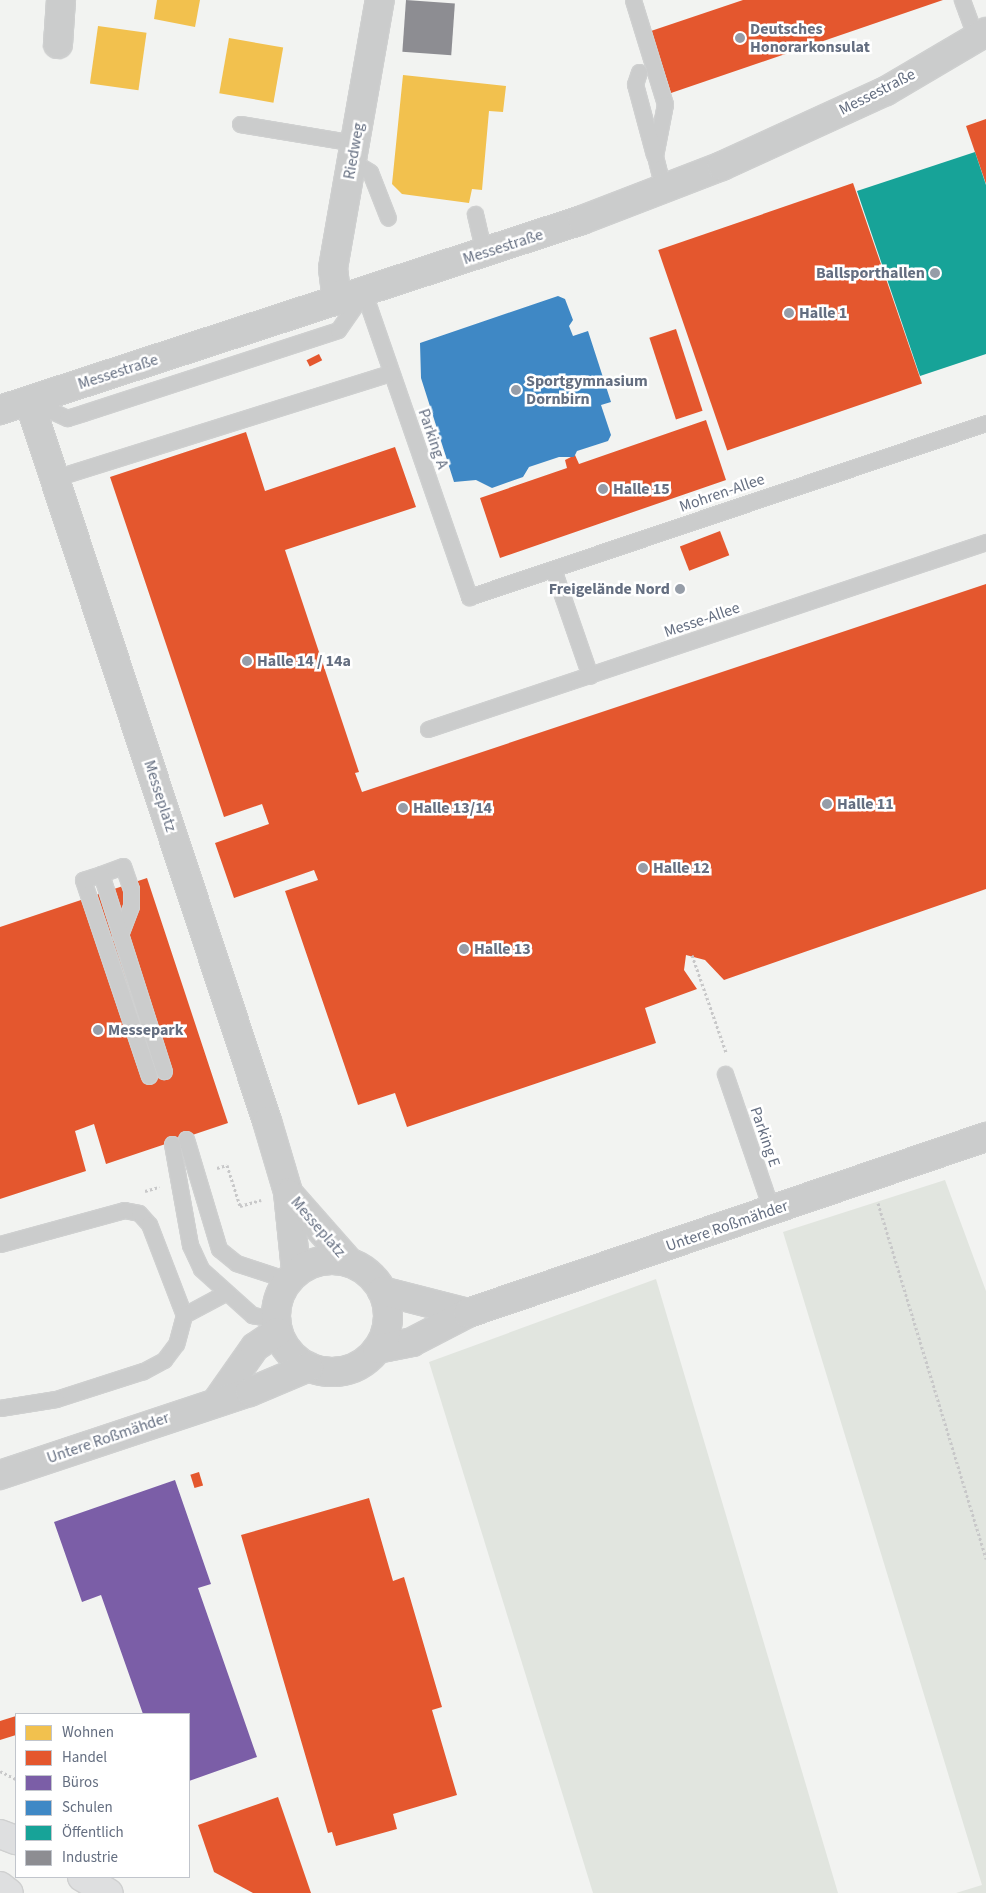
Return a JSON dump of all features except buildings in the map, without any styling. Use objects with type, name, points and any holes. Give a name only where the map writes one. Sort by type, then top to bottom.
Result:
[{"type":"highway","points":[[0,1834],[15,1840]]},
{"type":"highway","points":[[84,1878],[109,1893]]},
{"type":"highway","points":[[0,1886],[9,1893]]},
{"type":"street","points":[[58,44],[61,0]]},
{"type":"street","name":"Riedweg","points":[[337,301],[333,268],[380,0]]},
{"type":"street","name":"Messestraße","points":[[0,410],[484,253],[663,189],[886,90],[981,35]]},
{"type":"street","name":"Messeplatz","points":[[29,401],[288,1192],[292,1276]]},
{"type":"street","name":"Untere Roßmähder","points":[[377,1349],[412,1342],[468,1313],[986,1137]]},
{"type":"street","name":"Messeplatz","points":[[288,1192],[348,1261]]},
{"type":"street","points":[[217,1401],[255,1347],[276,1326],[292,1276],[321,1260],[348,1261],[374,1278],[382,1291],[388,1320],[377,1349],[356,1367],[341,1371],[309,1367],[295,1359],[276,1326]]},
{"type":"street","points":[[382,1291],[468,1313]]},
{"type":"street","name":"Untere Roßmähder","points":[[0,1475],[217,1401],[309,1367]]},
{"type":"lane","points":[[633,0],[665,104],[655,156]]},
{"type":"lane","points":[[962,0],[981,35]]},
{"type":"lane","points":[[639,72],[635,84],[663,189]]},
{"type":"lane","points":[[240,124],[354,152],[370,172],[388,218]]},
{"type":"lane","points":[[475,214],[484,253]]},
{"type":"lane","points":[[29,401],[67,418],[83,413],[338,330],[364,293]]},
{"type":"lane","name":"Parking A","points":[[364,293],[469,597]]},
{"type":"lane","points":[[55,478],[391,373]]},
{"type":"lane","name":"Mohren-Allee","points":[[469,597],[986,423]]},
{"type":"lane","name":"Messe-Allee","points":[[428,729],[986,542]]},
{"type":"lane","points":[[553,569],[590,676]]},
{"type":"lane","points":[[120,935],[131,906],[123,866],[83,880],[148,1076]]},
{"type":"lane","points":[[101,874],[164,1071]]},
{"type":"lane","name":"Parking E","points":[[726,1074],[772,1211]]},
{"type":"lane","points":[[186,1139],[219,1249],[236,1263],[292,1276]]},
{"type":"lane","points":[[172,1144],[190,1245],[201,1269],[225,1293],[252,1315],[276,1326]]},
{"type":"lane","points":[[0,1244],[116,1212],[139,1213],[150,1224],[184,1315],[176,1344],[164,1360],[143,1371],[56,1399],[0,1408]]},
{"type":"lane","points":[[184,1315],[225,1293]]},
{"type":"path","points":[[870,1177],[986,1559]]},
{"type":"path","points":[[0,1772],[15,1779]]},
{"type":"shaded area","points":[[945,1180],[986,1291],[986,1893],[956,1893],[982,1885],[783,1232]]},
{"type":"shaded area","points":[[656,1279],[838,1893],[593,1893],[429,1362]]},
{"type":"place","name":"Deutsches Honorarkonsulat","points":[[740,38]]},
{"type":"place","name":"Ballsporthallen","points":[[935,273]]},
{"type":"place","name":"Halle 1","points":[[789,313]]},
{"type":"place","name":"Sportgymnasium Dornbirn","points":[[516,390]]},
{"type":"place","name":"Halle 15","points":[[603,489]]},
{"type":"place","name":"Freigelände Nord","points":[[680,589]]},
{"type":"place","name":"Halle 14 / 14a","points":[[247,661]]},
{"type":"place","name":"Halle 11","points":[[827,804]]},
{"type":"place","name":"Halle 13/14","points":[[403,808]]},
{"type":"place","name":"Halle 12","points":[[643,868]]},
{"type":"place","name":"Halle 13","points":[[464,949]]},
{"type":"place","name":"Messepark","points":[[98,1030]]}]
